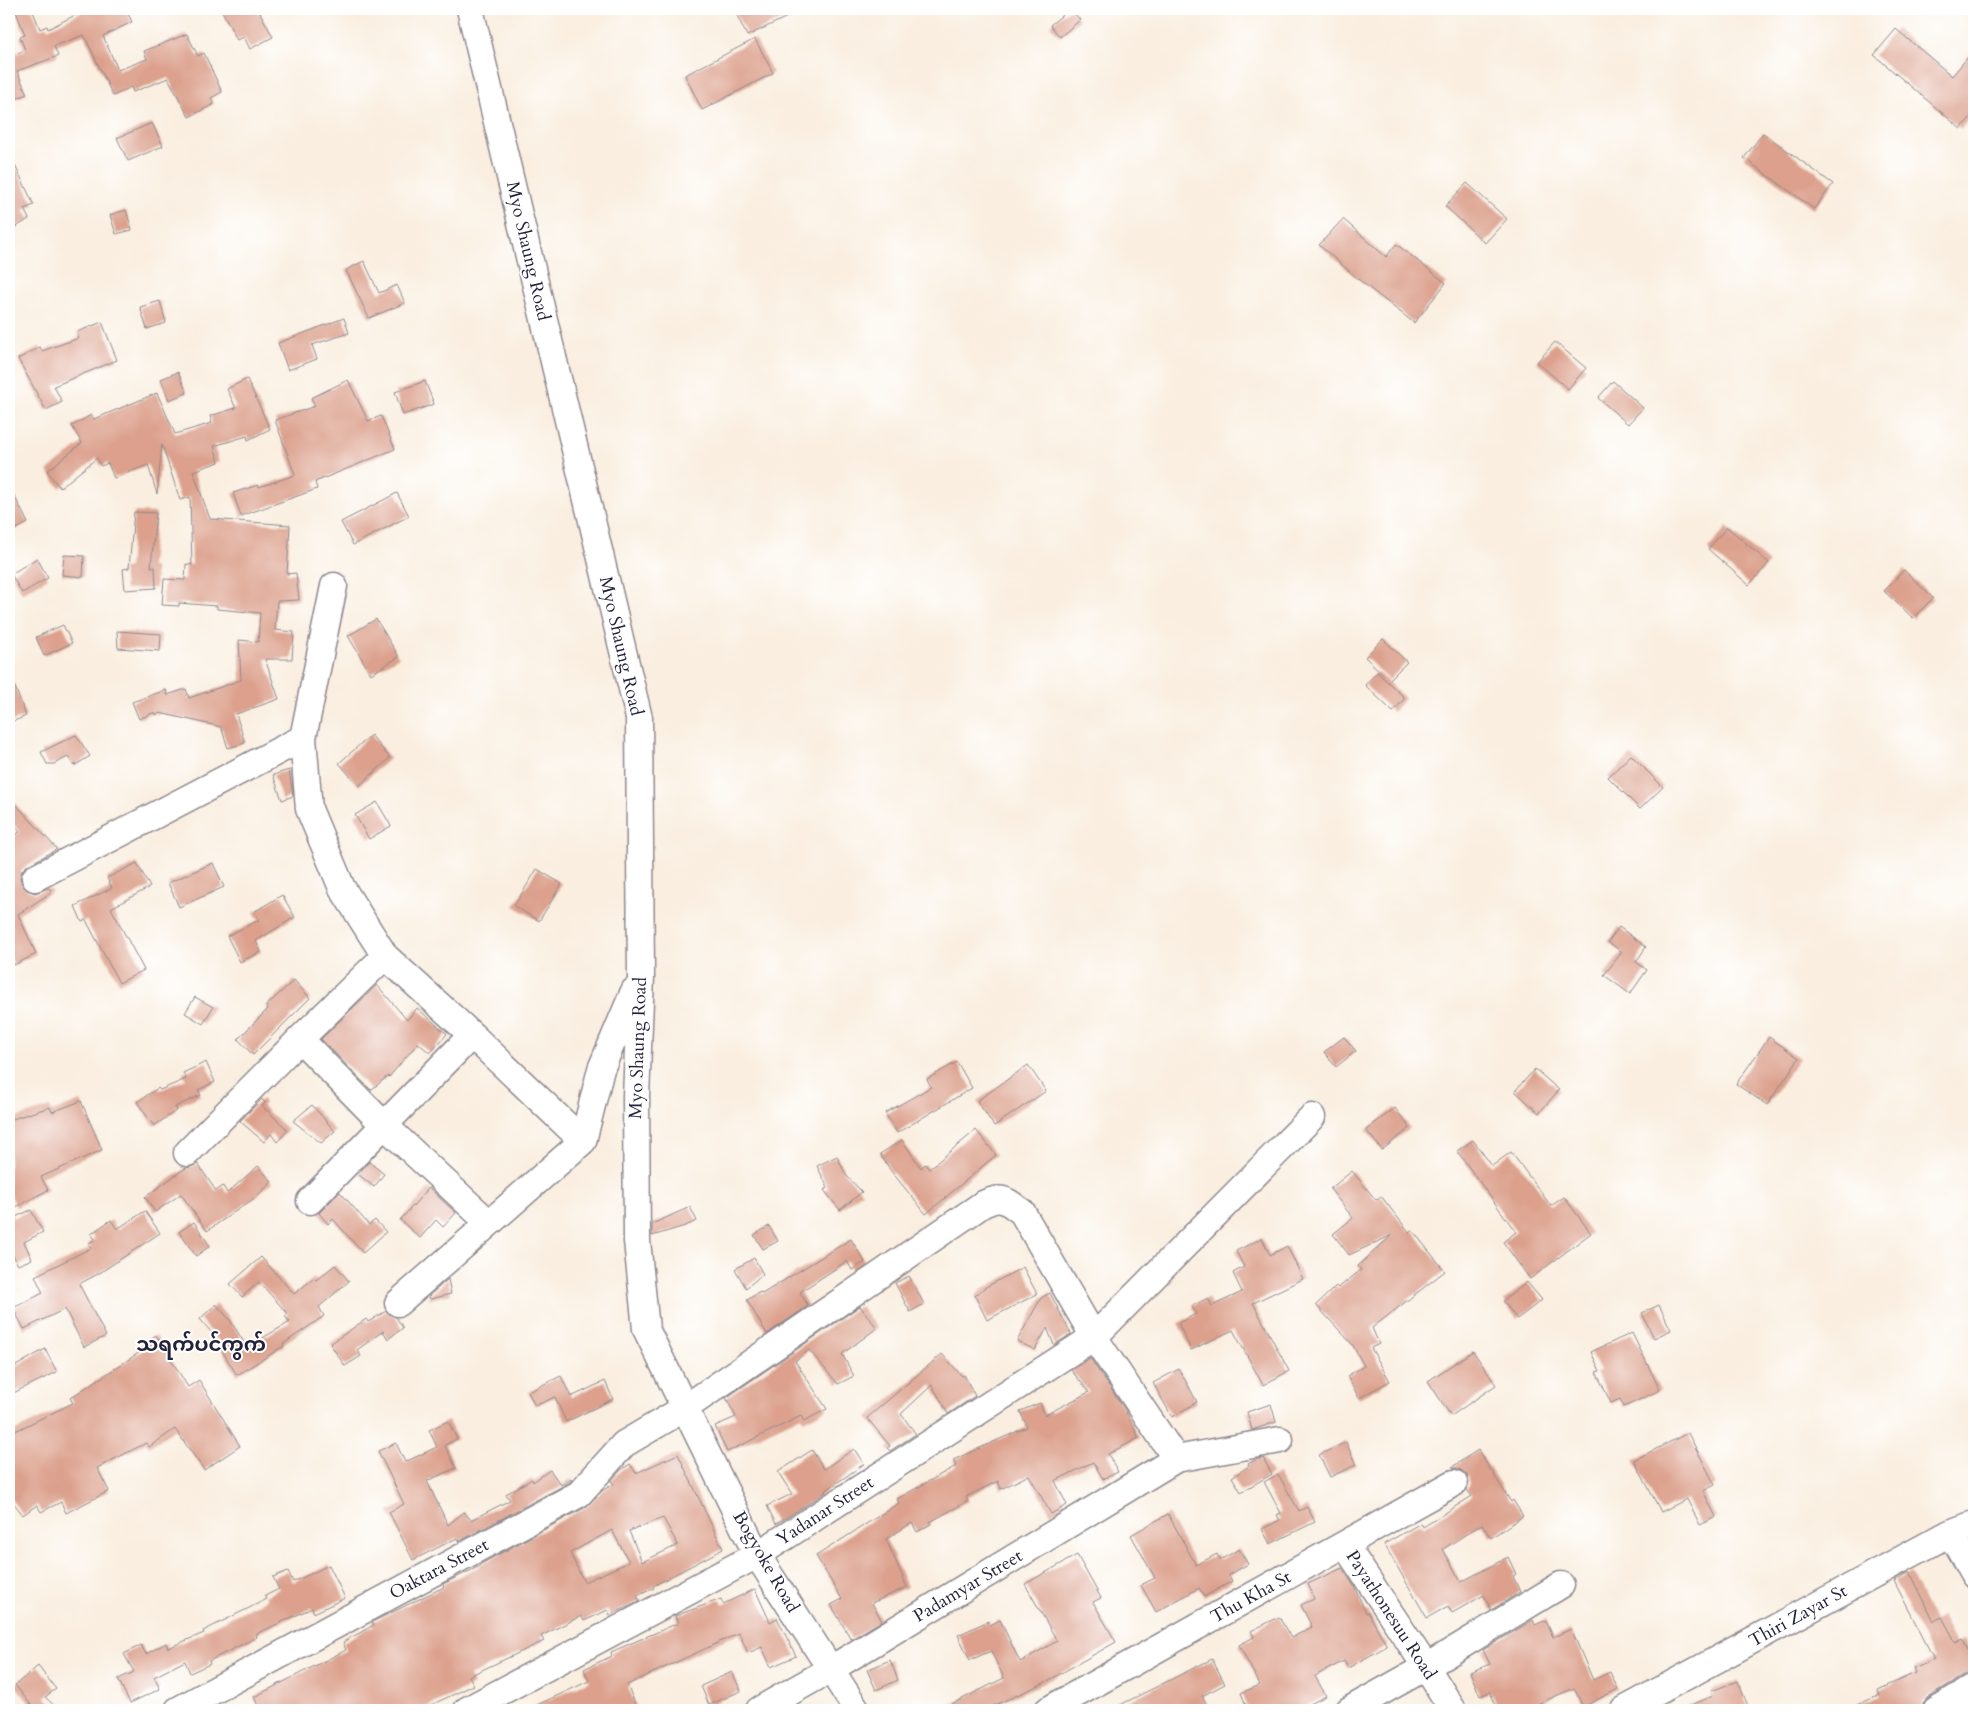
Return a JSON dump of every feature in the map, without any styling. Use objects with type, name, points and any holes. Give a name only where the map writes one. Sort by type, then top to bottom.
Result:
[{"type":"street","name":"Myo Shaung Road","points":[[470,9],[639,718],[641,977],[636,1097],[637,1242],[646,1329],[685,1408]]},
{"type":"street","points":[[334,586],[303,738],[309,809],[342,888],[385,956],[472,1035],[583,1141]]},
{"type":"street","points":[[36,878],[303,738]]},
{"type":"street","points":[[187,1153],[385,956]]},
{"type":"street","points":[[398,1303],[583,1141],[601,1068],[641,977]]},
{"type":"street","points":[[310,1201],[472,1035]]},
{"type":"street","points":[[300,1039],[384,1125],[489,1223]]},
{"type":"street","name":"Yadanar Street","points":[[467,1710],[757,1555],[1094,1337],[1312,1117]]},
{"type":"street","name":"Oaktara Street","points":[[178,1710],[579,1494],[624,1444],[685,1408],[974,1210],[995,1198],[1003,1199],[1022,1212],[1094,1337]]},
{"type":"street","points":[[1094,1337],[1176,1459],[1280,1440]]},
{"type":"street","name":"Bogyoke Road","points":[[685,1408],[757,1555],[857,1710]]},
{"type":"street","name":"Padamyar Street","points":[[759,1710],[831,1669],[1176,1459]]},
{"type":"street","name":"Thu Kha St","points":[[1048,1710],[1454,1483]]},
{"type":"street","name":"Thiri Zayar St","points":[[1624,1710],[1950,1533],[1974,1524]]},
{"type":"street","points":[[1950,1533],[1974,1575]]},
{"type":"street","name":"Payathonesuu Road","points":[[1345,1545],[1453,1710]]},
{"type":"street","points":[[1350,1710],[1426,1667],[1561,1585]]},
{"type":"street","points":[[1936,1710],[1974,1688]]},
{"type":"building","points":[[15,9],[32,9],[40,29],[47,26],[48,29],[87,9],[126,9],[132,22],[103,36],[118,70],[147,59],[144,51],[187,34],[198,56],[204,53],[222,92],[211,98],[214,104],[189,117],[168,78],[133,92],[131,87],[113,96],[84,35],[54,46],[58,56],[17,71],[27,94],[9,102],[9,51],[11,56],[25,50],[20,37],[25,35]]},
{"type":"building","points":[[221,9],[258,9],[273,37],[250,49],[244,37],[237,40]]},
{"type":"building","points":[[734,9],[804,9],[747,36]]},
{"type":"building","points":[[1070,9],[1080,20],[1060,37],[1050,25]]},
{"type":"building","points":[[1896,29],[1952,76],[1974,50],[1974,113],[1961,129],[1874,55]]},
{"type":"building","points":[[755,39],[773,73],[702,110],[685,75]]},
{"type":"building","points":[[152,123],[163,146],[128,161],[117,138]]},
{"type":"building","points":[[1763,133],[1833,184],[1814,209],[1744,158]]},
{"type":"building","points":[[9,153],[34,205],[24,209],[29,219],[9,231]]},
{"type":"building","points":[[1467,183],[1507,219],[1485,243],[1445,206]]},
{"type":"building","points":[[126,210],[132,230],[116,234],[110,215]]},
{"type":"building","points":[[1343,219],[1386,257],[1396,244],[1446,283],[1414,323],[1358,279],[1319,245]]},
{"type":"building","points":[[364,261],[379,293],[397,285],[405,303],[369,318],[346,270]]},
{"type":"building","points":[[160,301],[166,323],[147,329],[140,307]]},
{"type":"building","points":[[344,318],[349,333],[312,345],[317,359],[288,370],[278,343]]},
{"type":"building","points":[[102,322],[117,360],[54,386],[62,402],[46,410],[18,359],[40,347],[42,351],[79,338],[77,332]]},
{"type":"building","points":[[1555,342],[1586,368],[1568,389],[1537,362]]},
{"type":"building","points":[[178,372],[187,393],[169,400],[161,379]]},
{"type":"building","points":[[247,379],[270,429],[248,440],[247,436],[214,446],[219,462],[193,471],[210,519],[290,525],[287,574],[296,573],[299,600],[277,601],[275,630],[294,632],[292,659],[265,659],[279,699],[236,714],[245,743],[228,748],[221,727],[160,713],[156,715],[155,712],[139,719],[132,702],[166,690],[167,695],[186,689],[189,698],[241,680],[239,640],[258,642],[260,613],[217,609],[217,606],[179,603],[179,606],[162,605],[164,579],[185,580],[186,564],[192,565],[190,497],[180,500],[162,445],[157,494],[148,465],[114,478],[108,463],[101,466],[97,458],[60,488],[47,471],[82,443],[72,426],[91,415],[94,419],[157,393],[175,434],[212,423],[210,416],[236,408],[227,389]]},
{"type":"building","points":[[348,380],[368,421],[381,416],[395,449],[315,482],[317,489],[241,516],[233,493],[295,475],[275,420],[315,406],[311,398]]},
{"type":"building","points":[[425,381],[434,404],[403,415],[395,392]]},
{"type":"building","points":[[1613,381],[1643,408],[1628,424],[1598,398]]},
{"type":"building","points":[[9,485],[28,523],[9,533]]},
{"type":"building","points":[[397,493],[409,516],[353,545],[341,522]]},
{"type":"building","points":[[134,512],[156,513],[151,567],[155,567],[156,588],[125,590],[123,569],[129,568]]},
{"type":"building","points":[[1727,527],[1769,563],[1749,585],[1708,549]]},
{"type":"building","points":[[64,555],[84,556],[83,577],[62,575]]},
{"type":"building","points":[[37,558],[48,578],[22,593],[11,574]]},
{"type":"building","points":[[1904,570],[1933,598],[1913,618],[1884,591]]},
{"type":"building","points":[[376,619],[399,657],[371,674],[348,636]]},
{"type":"building","points":[[63,625],[72,643],[44,656],[36,637]]},
{"type":"building","points":[[117,631],[161,634],[160,651],[118,648]]},
{"type":"building","points":[[1383,639],[1407,662],[1389,680],[1365,657]]},
{"type":"building","points":[[1377,672],[1405,698],[1393,712],[1365,685]]},
{"type":"building","points":[[9,674],[26,716],[9,723]]},
{"type":"building","points":[[76,735],[90,756],[74,766],[68,757],[54,764],[47,764],[41,752]]},
{"type":"building","points":[[371,735],[390,758],[359,786],[339,763]]},
{"type":"building","points":[[1631,755],[1663,787],[1640,809],[1608,777]]},
{"type":"building","points":[[289,770],[293,796],[282,800],[273,775]]},
{"type":"building","points":[[9,797],[57,849],[22,870],[20,877],[22,884],[27,890],[35,893],[49,888],[52,892],[18,914],[36,954],[14,965],[9,954],[9,839],[20,832],[9,820]]},
{"type":"building","points":[[377,802],[391,826],[369,839],[355,815]]},
{"type":"building","points":[[137,863],[150,887],[111,908],[144,970],[119,983],[86,920],[82,922],[75,906],[112,888],[107,878]]},
{"type":"building","points":[[213,863],[224,887],[179,907],[168,883]]},
{"type":"building","points":[[537,869],[562,884],[539,921],[514,906]]},
{"type":"building","points":[[282,895],[295,917],[256,941],[261,952],[240,962],[227,936],[259,920],[254,912]]},
{"type":"building","points":[[1619,927],[1646,947],[1636,962],[1647,970],[1630,994],[1604,975],[1622,952],[1608,942]]},
{"type":"building","points":[[294,980],[310,998],[253,1055],[238,1039],[268,1009],[266,1006]]},
{"type":"building","points":[[377,985],[407,1020],[417,1008],[447,1034],[430,1053],[418,1043],[389,1077],[371,1090],[321,1039]]},
{"type":"building","points":[[195,997],[213,1007],[203,1024],[185,1013]]},
{"type":"building","points":[[1344,1037],[1356,1051],[1336,1067],[1324,1052]]},
{"type":"building","points":[[1769,1037],[1799,1058],[1767,1105],[1736,1084]]},
{"type":"building","points":[[206,1062],[215,1082],[198,1090],[201,1095],[175,1107],[177,1110],[154,1126],[137,1102],[158,1088],[160,1090],[186,1079],[183,1073]]},
{"type":"building","points":[[957,1062],[972,1088],[897,1133],[885,1113],[931,1087],[927,1079]]},
{"type":"building","points":[[1028,1065],[1046,1091],[994,1126],[977,1101]]},
{"type":"building","points":[[1535,1069],[1559,1090],[1539,1113],[1515,1091]]},
{"type":"building","points":[[262,1099],[265,1103],[262,1106],[288,1130],[277,1142],[271,1134],[264,1142],[240,1121]]},
{"type":"building","points":[[81,1101],[102,1150],[41,1177],[48,1190],[16,1207],[9,1191],[9,1120],[50,1107],[52,1112]]},
{"type":"building","points":[[312,1105],[335,1131],[321,1143],[293,1121]]},
{"type":"building","points":[[1395,1108],[1410,1128],[1382,1150],[1366,1130]]},
{"type":"building","points":[[976,1130],[996,1155],[926,1214],[891,1171],[880,1154],[902,1140],[921,1168],[925,1164],[929,1169]]},
{"type":"building","points":[[1473,1140],[1492,1166],[1511,1152],[1551,1206],[1564,1197],[1591,1233],[1530,1279],[1503,1242],[1516,1232],[1457,1151]]},
{"type":"building","points":[[837,1156],[846,1175],[862,1192],[840,1210],[824,1190],[828,1188],[817,1166]]},
{"type":"building","points":[[369,1162],[384,1174],[374,1187],[358,1174]]},
{"type":"building","points":[[198,1164],[216,1191],[223,1186],[227,1193],[258,1166],[272,1182],[256,1197],[207,1231],[181,1194],[155,1212],[145,1197],[184,1169]]},
{"type":"building","points":[[1352,1171],[1376,1200],[1381,1196],[1409,1232],[1412,1230],[1445,1271],[1372,1328],[1379,1344],[1371,1348],[1390,1381],[1359,1398],[1347,1376],[1364,1366],[1352,1344],[1316,1305],[1336,1286],[1338,1288],[1361,1270],[1358,1266],[1392,1235],[1349,1255],[1333,1234],[1353,1218],[1330,1189]]},
{"type":"building","points":[[429,1188],[456,1213],[443,1227],[436,1220],[420,1238],[400,1220]]},
{"type":"building","points":[[340,1192],[369,1225],[375,1220],[386,1232],[363,1253],[333,1219],[328,1224],[319,1213]]},
{"type":"building","points":[[690,1207],[697,1221],[652,1236],[652,1224]]},
{"type":"building","points":[[9,1208],[13,1218],[31,1210],[43,1232],[24,1242],[32,1259],[18,1265],[9,1250]]},
{"type":"building","points":[[145,1211],[160,1233],[98,1274],[79,1284],[106,1336],[84,1347],[65,1309],[24,1329],[13,1308],[43,1293],[35,1276],[91,1248],[88,1244],[95,1239],[91,1234],[111,1220],[117,1229]]},
{"type":"building","points":[[194,1222],[210,1246],[196,1256],[179,1232]]},
{"type":"building","points":[[769,1226],[778,1241],[763,1249],[754,1235]]},
{"type":"building","points":[[1262,1238],[1270,1255],[1287,1246],[1303,1279],[1253,1303],[1289,1371],[1263,1385],[1233,1330],[1191,1350],[1178,1323],[1196,1314],[1192,1306],[1208,1298],[1212,1306],[1242,1292],[1233,1273],[1244,1267],[1236,1251]]},
{"type":"building","points":[[851,1239],[865,1262],[852,1270],[847,1261],[800,1292],[808,1306],[767,1334],[747,1300],[760,1292],[762,1294]]},
{"type":"building","points":[[261,1257],[294,1294],[314,1278],[316,1280],[335,1265],[349,1281],[319,1307],[324,1316],[283,1344],[284,1346],[237,1375],[221,1349],[224,1347],[200,1319],[216,1304],[230,1320],[247,1347],[290,1322],[285,1316],[288,1314],[259,1282],[242,1297],[230,1284]]},
{"type":"building","points":[[754,1258],[763,1274],[746,1288],[735,1269]]},
{"type":"building","points":[[1023,1267],[1037,1294],[987,1320],[975,1296],[984,1288]]},
{"type":"building","points":[[909,1276],[924,1304],[910,1312],[895,1283]]},
{"type":"building","points":[[448,1279],[451,1294],[430,1299],[429,1296]]},
{"type":"building","points":[[1527,1282],[1542,1300],[1517,1319],[1503,1301]]},
{"type":"building","points":[[1050,1293],[1071,1334],[1054,1345],[1047,1328],[1035,1350],[1017,1341],[1041,1298]]},
{"type":"building","points":[[1659,1305],[1671,1330],[1654,1338],[1642,1313]]},
{"type":"building","points":[[860,1306],[877,1328],[842,1354],[854,1376],[838,1384],[809,1350],[795,1361],[827,1409],[804,1421],[801,1416],[727,1452],[715,1426],[736,1417],[726,1398]]},
{"type":"building","points":[[386,1311],[396,1317],[403,1328],[388,1339],[383,1331],[357,1350],[361,1356],[345,1366],[330,1344],[366,1319],[368,1322]]},
{"type":"building","points":[[1632,1333],[1660,1390],[1624,1407],[1620,1399],[1611,1403],[1596,1372],[1600,1371],[1591,1352]]},
{"type":"building","points":[[156,1335],[188,1387],[199,1380],[240,1446],[204,1470],[175,1429],[149,1447],[146,1443],[97,1468],[109,1491],[66,1513],[61,1502],[41,1512],[37,1505],[23,1515],[9,1497],[9,1434],[73,1403],[70,1398],[146,1348],[143,1344]]},
{"type":"building","points":[[45,1349],[57,1372],[9,1395],[9,1370]]},
{"type":"building","points":[[1473,1351],[1496,1385],[1451,1416],[1428,1381]]},
{"type":"building","points":[[942,1354],[962,1376],[964,1375],[975,1396],[948,1414],[932,1385],[901,1414],[916,1434],[890,1451],[887,1448],[890,1446],[867,1418]]},
{"type":"building","points":[[1090,1358],[1125,1410],[1139,1438],[1108,1454],[1118,1472],[1103,1479],[1093,1462],[1055,1481],[1067,1505],[1051,1514],[1029,1475],[1001,1489],[998,1481],[966,1497],[968,1501],[930,1522],[931,1524],[917,1532],[912,1523],[886,1539],[907,1587],[872,1603],[882,1621],[851,1639],[831,1605],[842,1599],[816,1556],[899,1503],[897,1499],[956,1466],[953,1460],[1027,1427],[1020,1411],[1040,1403],[1045,1415],[1089,1392],[1071,1370]]},
{"type":"building","points":[[1179,1369],[1197,1402],[1172,1417],[1153,1383]]},
{"type":"building","points":[[561,1376],[571,1397],[605,1381],[613,1399],[566,1422],[555,1397],[535,1406],[528,1392]]},
{"type":"building","points":[[1271,1404],[1276,1422],[1252,1430],[1247,1412]]},
{"type":"building","points":[[448,1421],[457,1439],[445,1445],[456,1468],[427,1481],[448,1525],[464,1512],[471,1520],[510,1500],[506,1494],[532,1479],[533,1482],[550,1470],[561,1485],[573,1478],[570,1482],[460,1541],[457,1538],[413,1560],[389,1512],[404,1504],[378,1451],[396,1443],[405,1462],[437,1447],[429,1430]]},
{"type":"building","points":[[1688,1433],[1715,1485],[1703,1491],[1716,1517],[1700,1525],[1687,1499],[1661,1512],[1634,1460]]},
{"type":"building","points":[[1346,1442],[1356,1465],[1330,1477],[1319,1455]]},
{"type":"building","points":[[854,1449],[864,1464],[826,1492],[776,1524],[767,1506],[792,1494],[778,1472],[812,1450],[824,1469]]},
{"type":"building","points":[[1478,1450],[1511,1502],[1513,1500],[1523,1516],[1491,1538],[1482,1524],[1443,1549],[1461,1582],[1508,1557],[1516,1574],[1513,1576],[1520,1592],[1491,1610],[1484,1595],[1452,1613],[1448,1606],[1427,1618],[1384,1544],[1421,1523],[1423,1527],[1472,1496],[1467,1490],[1469,1483],[1467,1475],[1461,1470],[1452,1467]]},
{"type":"building","points":[[678,1454],[723,1549],[637,1596],[640,1601],[610,1615],[608,1610],[584,1621],[581,1616],[541,1636],[544,1641],[469,1676],[474,1685],[420,1710],[260,1710],[254,1697],[346,1650],[343,1642],[374,1625],[372,1622],[444,1587],[443,1584],[480,1566],[586,1507],[603,1490],[614,1484],[611,1481],[621,1470],[630,1464],[636,1473]],"holes":[[[663,1518],[678,1545],[642,1562],[629,1531]],[[612,1530],[629,1562],[584,1582],[570,1553]]]},
{"type":"building","points":[[1263,1458],[1272,1474],[1241,1492],[1232,1477],[1249,1466],[1248,1464]]},
{"type":"building","points":[[1278,1474],[1299,1511],[1307,1507],[1315,1522],[1270,1544],[1262,1529],[1280,1520],[1277,1515],[1281,1513],[1264,1482]]},
{"type":"building","points":[[1168,1514],[1196,1565],[1217,1554],[1220,1560],[1239,1549],[1248,1564],[1229,1575],[1232,1581],[1204,1597],[1199,1588],[1156,1612],[1141,1585],[1155,1578],[1131,1535]]},
{"type":"building","points":[[1077,1555],[1101,1598],[1093,1602],[1116,1642],[1044,1683],[984,1710],[940,1710],[1004,1678],[991,1651],[970,1660],[958,1635],[988,1621],[990,1625],[1000,1620],[1020,1662],[1057,1641],[1025,1584]]},
{"type":"building","points":[[329,1565],[345,1598],[314,1613],[312,1608],[256,1634],[257,1637],[209,1661],[210,1664],[190,1673],[185,1661],[154,1677],[160,1689],[130,1703],[118,1679],[134,1672],[124,1654],[141,1645],[146,1654],[166,1643],[168,1648],[204,1633],[203,1631],[267,1599],[265,1596],[279,1589],[273,1577],[288,1571],[293,1582]]},
{"type":"building","points":[[1342,1568],[1354,1586],[1366,1613],[1368,1612],[1387,1646],[1348,1668],[1344,1661],[1315,1676],[1326,1696],[1298,1710],[1248,1710],[1241,1693],[1260,1685],[1239,1645],[1254,1637],[1251,1631],[1279,1617],[1291,1638],[1312,1627],[1301,1605],[1314,1599],[1308,1584]]},
{"type":"building","points":[[1910,1572],[1934,1621],[1942,1617],[1956,1643],[1963,1639],[1974,1661],[1974,1672],[1966,1674],[1928,1697],[1923,1703],[1921,1710],[1845,1710],[1880,1695],[1878,1690],[1915,1673],[1913,1668],[1934,1659],[1894,1581]]},
{"type":"building","points":[[755,1589],[770,1622],[777,1618],[796,1656],[771,1667],[762,1647],[748,1653],[739,1633],[627,1685],[638,1710],[526,1710],[589,1681],[584,1669],[612,1656],[611,1652],[678,1623],[675,1616],[721,1599],[723,1604]]},
{"type":"building","points":[[1533,1620],[1535,1625],[1546,1620],[1553,1637],[1571,1629],[1593,1680],[1610,1672],[1618,1689],[1583,1707],[1574,1688],[1524,1710],[1498,1710],[1490,1692],[1480,1696],[1470,1672],[1490,1664],[1483,1650]]},
{"type":"building","points":[[1212,1659],[1225,1684],[1202,1696],[1210,1710],[1110,1710]]},
{"type":"building","points":[[890,1660],[898,1680],[876,1690],[867,1670]]},
{"type":"building","points":[[38,1666],[56,1689],[45,1697],[59,1710],[35,1710],[15,1685]]},
{"type":"building","points":[[732,1672],[741,1691],[709,1705],[701,1686]]},
{"type":"building","points":[[1738,1681],[1749,1710],[1679,1710],[1713,1696],[1711,1691]]},
{"type":"district","name":"သရက်ပင်ကွက်","points":[[201,1344]]}]
